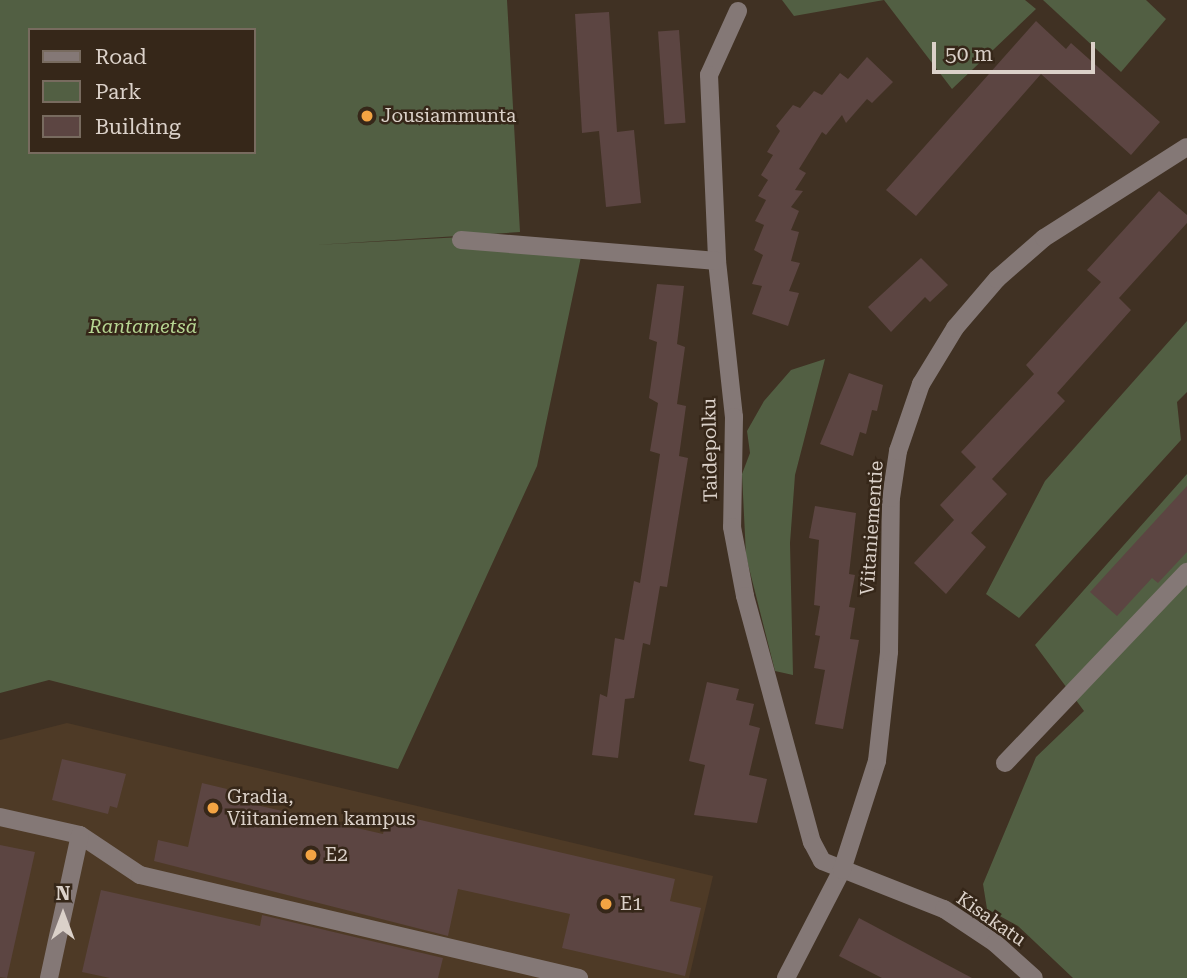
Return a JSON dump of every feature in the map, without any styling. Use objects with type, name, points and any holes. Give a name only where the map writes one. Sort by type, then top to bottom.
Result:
[{"type":"street","name":"Taidepolku","points":[[738,11],[709,75],[718,261],[734,417],[732,527],[745,596],[811,842],[822,861],[842,870]]},
{"type":"street","name":"Viitaniementie","points":[[786,978],[842,870],[877,761],[889,652],[891,498],[898,451],[921,384],[955,328],[996,279],[1044,238],[1187,147]]},
{"type":"street","points":[[461,240],[718,261]]},
{"type":"street","points":[[1005,763],[1187,572]]},
{"type":"street","points":[[0,817],[80,835],[140,875],[579,978]]},
{"type":"street","points":[[48,978],[80,835]]},
{"type":"street","name":"Kisakatu","points":[[842,870],[944,909],[995,943],[1034,978]]},
{"type":"shaded area","name":"Gradia, Viitaniemen kampus","points":[[67,723],[713,876],[689,978],[0,978],[0,740]]},
{"type":"green space","name":"Rantametsä","points":[[0,0],[507,0],[520,232],[315,245],[462,237],[582,252],[537,466],[398,769],[49,680],[0,693]]},
{"type":"green space","points":[[782,0],[884,0],[794,16]]},
{"type":"green space","points":[[884,0],[1025,0],[1036,9],[952,89]]},
{"type":"green space","points":[[1043,0],[1146,0],[1166,19],[1121,72]]},
{"type":"green space","points":[[1187,321],[1187,392],[1177,402],[1181,440],[1019,618],[986,594],[1045,481]]},
{"type":"green space","points":[[825,359],[795,475],[790,543],[793,675],[775,671],[746,556],[742,474],[750,453],[747,431],[764,401],[791,370]]},
{"type":"green space","points":[[1187,474],[1187,978],[1073,978],[1018,926],[987,909],[983,884],[1036,757],[1084,711],[1035,645]]},
{"type":"building","points":[[609,12],[617,132],[634,130],[641,203],[606,207],[599,131],[582,133],[575,14]]},
{"type":"building","points":[[1036,21],[1066,49],[1071,43],[1160,122],[1131,155],[1041,74],[916,216],[886,190]]},
{"type":"building","points":[[679,30],[685,123],[665,124],[658,31]]},
{"type":"building","points":[[867,57],[893,82],[872,103],[867,99],[846,123],[842,115],[826,135],[822,132],[799,169],[806,173],[795,190],[803,191],[791,207],[799,211],[791,230],[799,232],[791,261],[800,263],[789,291],[799,293],[788,326],[752,314],[762,286],[752,284],[763,255],[754,250],[764,225],[755,221],[766,200],[758,196],[768,180],[761,175],[773,155],[767,152],[780,131],[776,126],[793,105],[800,108],[814,91],[822,95],[840,73],[848,79]]},
{"type":"building","points":[[1159,191],[1187,215],[1187,223],[1119,298],[1131,310],[1057,393],[1065,401],[992,479],[1007,494],[971,533],[986,547],[946,594],[914,563],[954,520],[940,505],[976,467],[961,452],[1034,374],[1026,365],[1101,282],[1087,270]]},
{"type":"building","points":[[921,258],[948,285],[930,302],[925,297],[891,332],[868,307]]},
{"type":"building","points":[[657,284],[684,286],[677,344],[685,347],[677,404],[686,406],[679,456],[688,458],[667,587],[660,586],[650,645],[643,643],[634,698],[625,699],[618,758],[592,755],[600,694],[607,697],[615,638],[624,640],[634,581],[640,583],[660,454],[650,451],[658,403],[649,398],[657,342],[649,339]]},
{"type":"building","points":[[849,373],[883,385],[877,411],[872,410],[866,434],[860,432],[853,456],[820,444]]},
{"type":"building","points":[[1187,486],[1187,552],[1158,583],[1152,578],[1117,616],[1090,592]]},
{"type":"building","points":[[815,506],[856,513],[849,574],[855,575],[849,607],[855,608],[850,639],[859,640],[843,729],[815,724],[825,670],[814,668],[820,636],[815,635],[820,606],[814,605],[819,540],[809,538]]},
{"type":"building","points":[[707,682],[739,689],[736,700],[754,704],[749,725],[760,728],[749,775],[767,779],[757,823],[694,815],[705,765],[689,761]]},
{"type":"building","points":[[62,759],[126,774],[117,808],[110,806],[108,814],[52,800]]},
{"type":"building","points":[[202,783],[227,789],[225,798],[383,834],[386,821],[410,826],[412,818],[675,879],[670,901],[701,908],[685,976],[562,948],[570,914],[458,889],[448,936],[154,861],[158,840],[188,847]]},
{"type":"building","points":[[0,845],[35,852],[7,978],[0,977]]},
{"type":"building","points":[[101,890],[260,926],[262,915],[443,958],[438,978],[110,978],[82,972]]},
{"type":"building","points":[[859,918],[972,978],[882,978],[839,956]]},
{"type":"place","name":"Jousiammunta","points":[[367,116]]},
{"type":"place","name":"Gradia, Viitaniemen kampus","points":[[213,808]]},
{"type":"place","name":"E2","points":[[311,855]]},
{"type":"place","name":"E1","points":[[606,904]]}]
